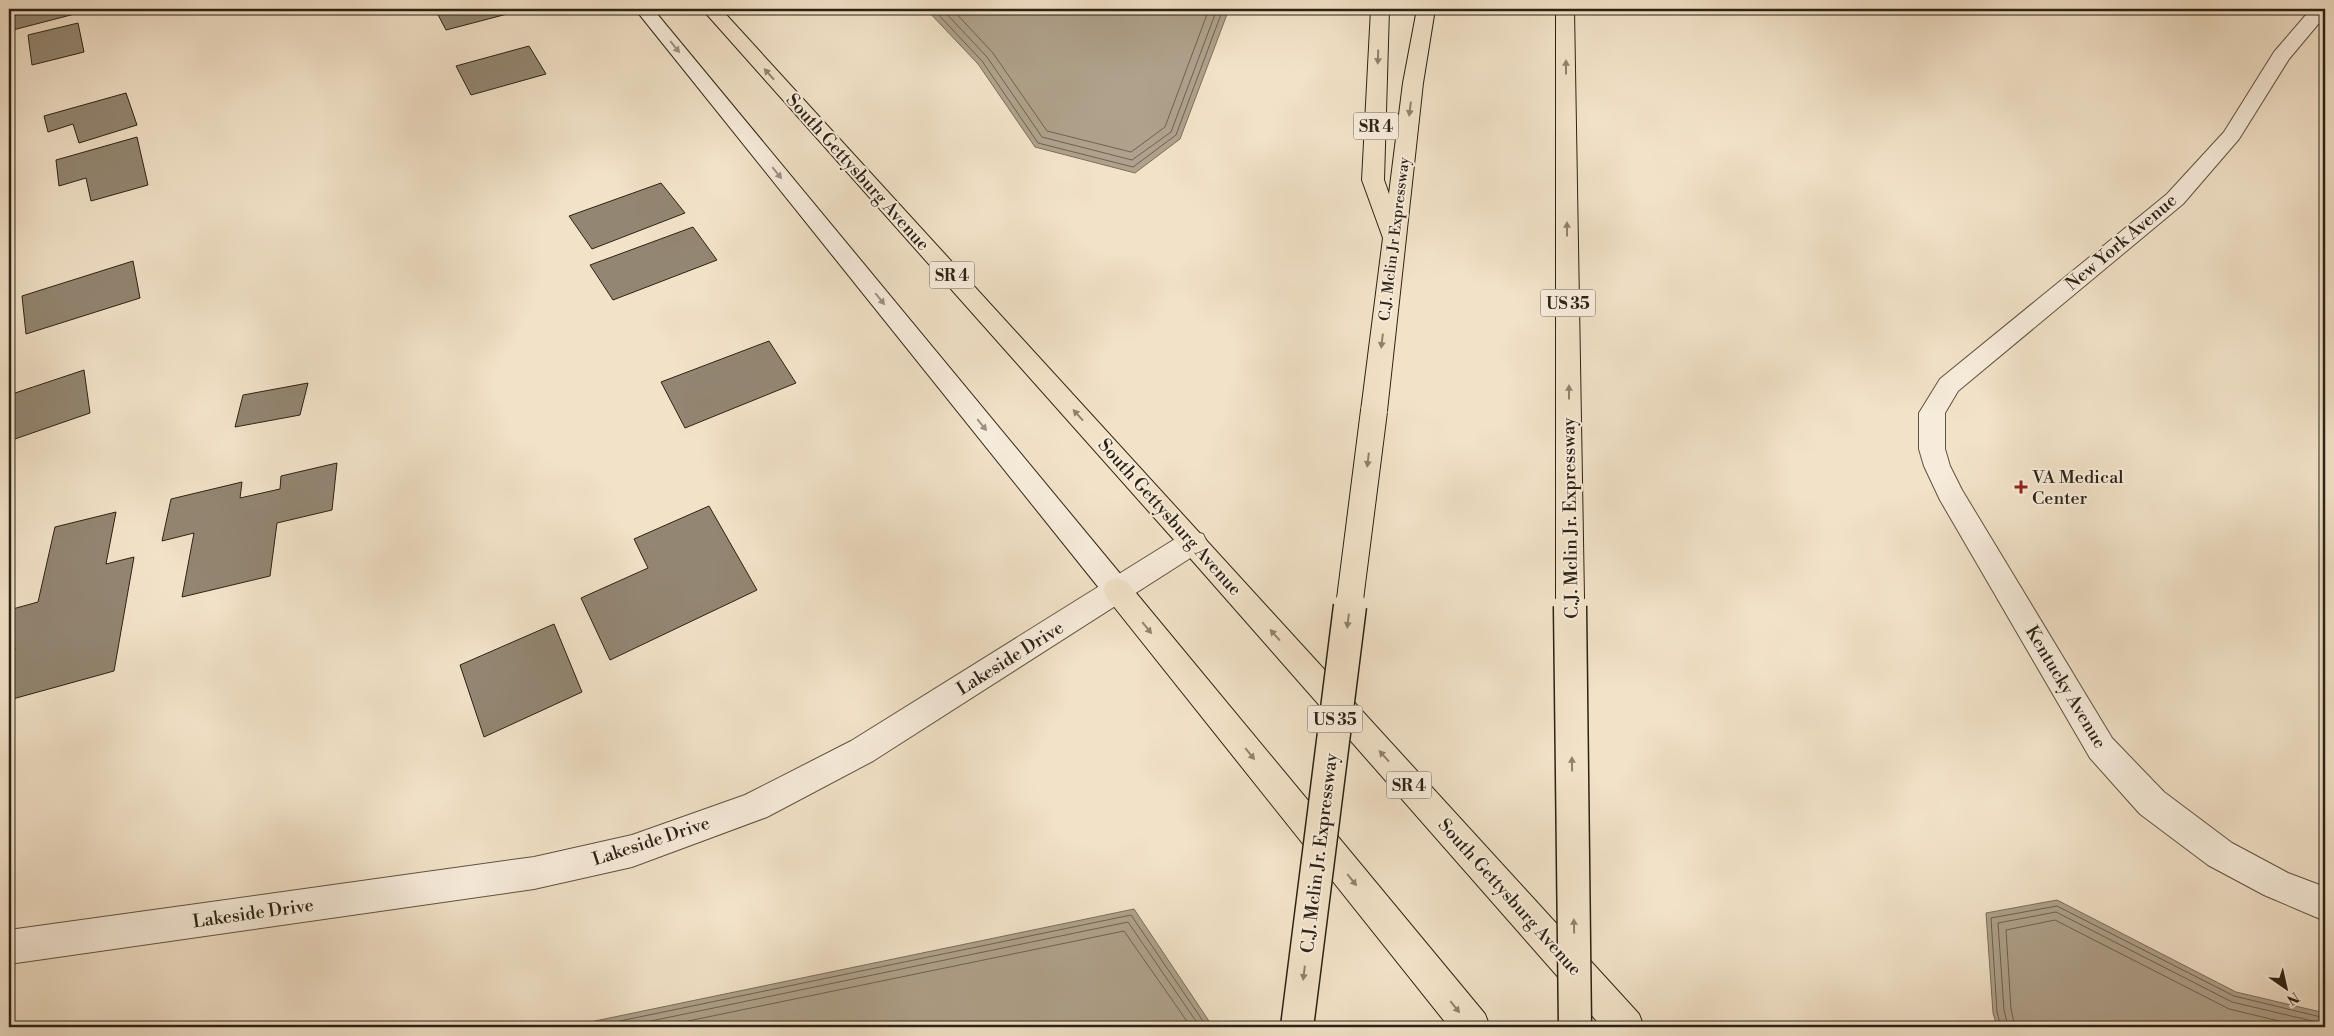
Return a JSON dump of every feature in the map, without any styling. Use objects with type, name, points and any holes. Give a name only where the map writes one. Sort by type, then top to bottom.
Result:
[{"type":"main road","name":"South Gettysburg Avenue","points":[[711,9],[1193,542],[1626,1027]]},
{"type":"main road","name":"SR 4","points":[[1380,9],[1373,180],[1394,241]]},
{"type":"main road","name":"C.J. Mclin Jr Expressway","points":[[1374,411],[1413,83],[1426,9]]},
{"type":"main road","name":"C.J. Mclin Jr. Expressway","points":[[1565,9],[1575,1027]]},
{"type":"main road","name":"C.J. Mclin Jr. Expressway","points":[[1297,1027],[1374,411]]},
{"type":"main road","points":[[1117,590],[1472,1027]]},
{"type":"street","points":[[644,9],[1117,590]]},
{"type":"street","name":"New York Avenue","points":[[1937,466],[1932,449],[1932,414],[1949,385],[2175,199],[2232,135],[2281,56],[2321,9]]},
{"type":"street","name":"Kentucky Avenue","points":[[1937,466],[1950,493],[2101,748],[2152,803],[2220,854],[2276,884],[2325,904]]},
{"type":"street","name":"Lakeside Drive","points":[[9,947],[534,874],[632,851],[755,806],[862,751],[1193,542]]},
{"type":"water","points":[[926,9],[1229,9],[1180,139],[1135,173],[1035,147],[978,64]]},
{"type":"water","points":[[2057,900],[2236,992],[2325,1013],[2325,1027],[1997,1027],[1993,1013],[1986,913]]},
{"type":"water","points":[[1134,909],[1213,1027],[566,1027]]},
{"type":"building","points":[[14,9],[94,9],[9,31],[9,17],[16,15]]},
{"type":"building","points":[[435,9],[509,9],[511,13],[446,30]]},
{"type":"building","points":[[78,23],[84,52],[32,65],[28,35]]},
{"type":"building","points":[[529,46],[546,74],[471,95],[456,66]]},
{"type":"building","points":[[126,93],[137,125],[79,143],[73,124],[48,132],[44,116]]},
{"type":"building","points":[[137,137],[148,185],[91,201],[86,178],[59,186],[56,160]]},
{"type":"building","points":[[661,183],[685,213],[592,249],[569,216]]},
{"type":"building","points":[[693,227],[717,260],[613,300],[590,265]]},
{"type":"building","points":[[133,261],[140,298],[26,334],[22,296]]},
{"type":"building","points":[[769,341],[796,383],[685,428],[661,382]]},
{"type":"building","points":[[84,370],[90,413],[9,441],[9,395]]},
{"type":"building","points":[[308,383],[300,415],[235,427],[243,395]]},
{"type":"building","points":[[337,463],[332,510],[277,523],[270,576],[182,597],[194,533],[162,541],[171,499],[242,482],[240,498],[280,489],[281,476]]},
{"type":"building","points":[[709,506],[757,590],[610,660],[581,598],[648,568],[634,539]]},
{"type":"building","points":[[116,512],[106,564],[134,557],[114,671],[9,700],[9,674],[15,648],[9,650],[9,610],[38,602],[55,527]]},
{"type":"building","points":[[554,624],[582,692],[484,737],[460,665]]},
{"type":"place","name":"VA Medical Center","points":[[2021,487]]}]
